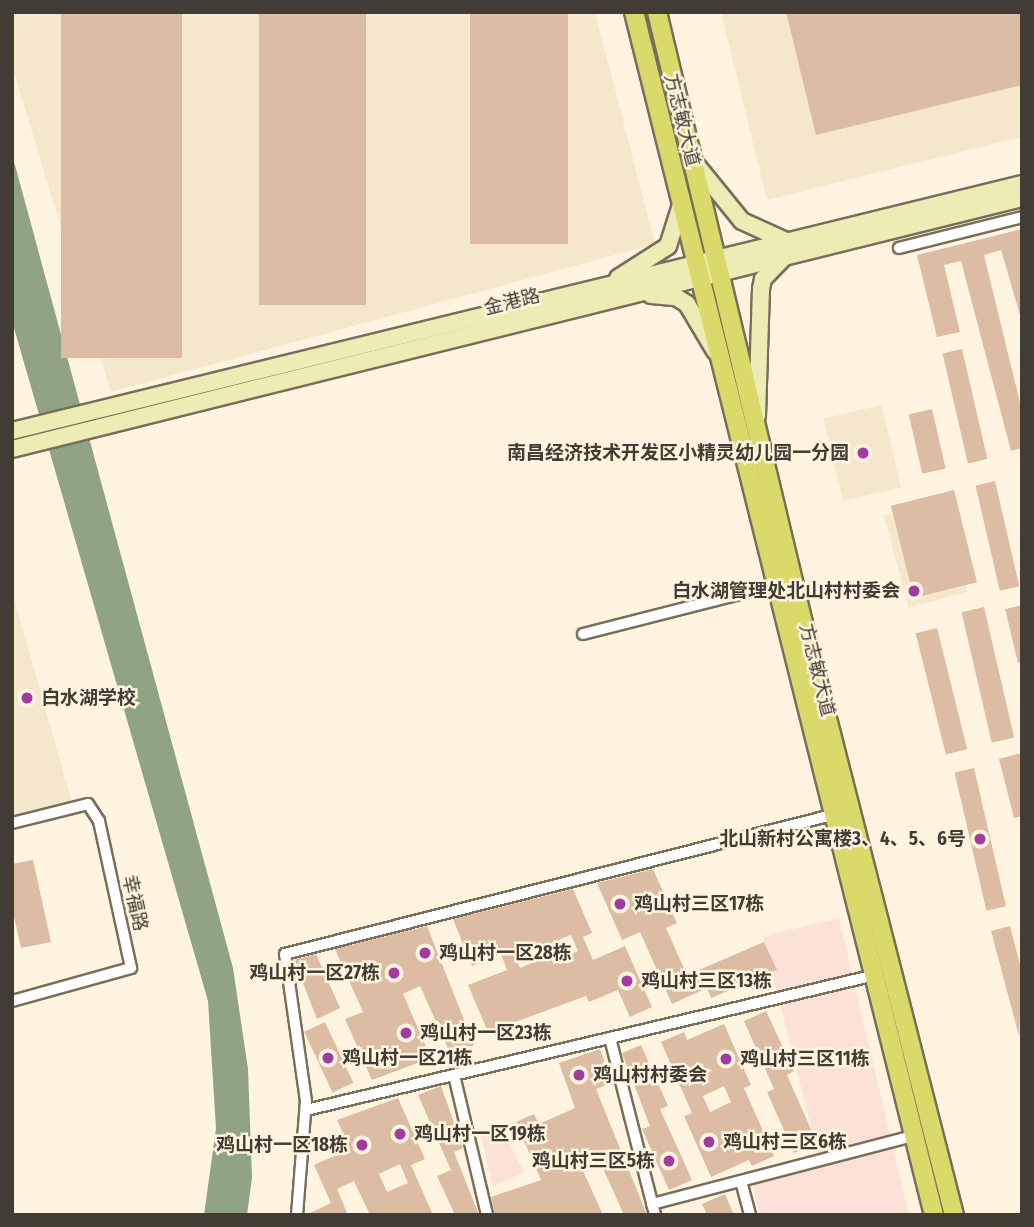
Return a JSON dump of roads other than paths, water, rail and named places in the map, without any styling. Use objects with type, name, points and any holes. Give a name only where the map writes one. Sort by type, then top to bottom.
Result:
[{"type":"main road","name":"方志敏大道","points":[[634,12],[871,976],[934,1215]]},
{"type":"main road","name":"方志敏大道","points":[[657,12],[757,429],[954,1215]]},
{"type":"main road","points":[[692,160],[742,221],[786,249],[763,279],[761,289],[757,429]]},
{"type":"main road","name":"金港路","points":[[17,448],[786,249],[1022,184]]},
{"type":"main road","name":"金港路","points":[[786,249],[1022,198]]},
{"type":"main road","points":[[604,294],[668,246],[681,205]]},
{"type":"main road","points":[[604,294],[661,294],[676,297],[698,318],[719,360]]},
{"type":"main road","name":"金港路","points":[[14,430],[604,294]]},
{"type":"street","points":[[899,248],[1022,217]]},
{"type":"street","points":[[583,634],[775,585]]},
{"type":"street","name":"幸福路","points":[[12,823],[88,804],[99,821],[131,968],[12,1001]]},
{"type":"street","points":[[297,1215],[306,1110],[285,954],[832,815]]},
{"type":"street","points":[[306,1110],[871,976]]},
{"type":"street","points":[[610,1038],[653,1209],[741,1181],[913,1136]]},
{"type":"street","points":[[454,1075],[488,1215]]},
{"type":"street","points":[[741,1181],[750,1215]]},
{"type":"place","name":"南昌经济技术开发区小精灵幼儿园一分园","points":[[863,453]]},
{"type":"place","name":"白水湖管理处北山村村委会","points":[[914,591]]},
{"type":"place","name":"白水湖学校","points":[[27,698]]},
{"type":"place","name":"北山新村公寓楼3、4、5、6号","points":[[980,839]]},
{"type":"place","name":"鸡山村三区17栋","points":[[620,904]]},
{"type":"place","name":"鸡山村一区28栋","points":[[425,953]]},
{"type":"place","name":"鸡山村一区27栋","points":[[394,973]]},
{"type":"place","name":"鸡山村三区13栋","points":[[627,981]]},
{"type":"place","name":"鸡山村一区23栋","points":[[406,1033]]},
{"type":"place","name":"鸡山村一区21栋","points":[[328,1058]]},
{"type":"place","name":"鸡山村三区11栋","points":[[726,1059]]},
{"type":"place","name":"鸡山村村委会","points":[[579,1075]]},
{"type":"place","name":"鸡山村一区19栋","points":[[400,1134]]},
{"type":"place","name":"鸡山村三区6栋","points":[[709,1142]]},
{"type":"place","name":"鸡山村一区18栋","points":[[362,1145]]},
{"type":"place","name":"鸡山村三区5栋","points":[[669,1161]]}]
